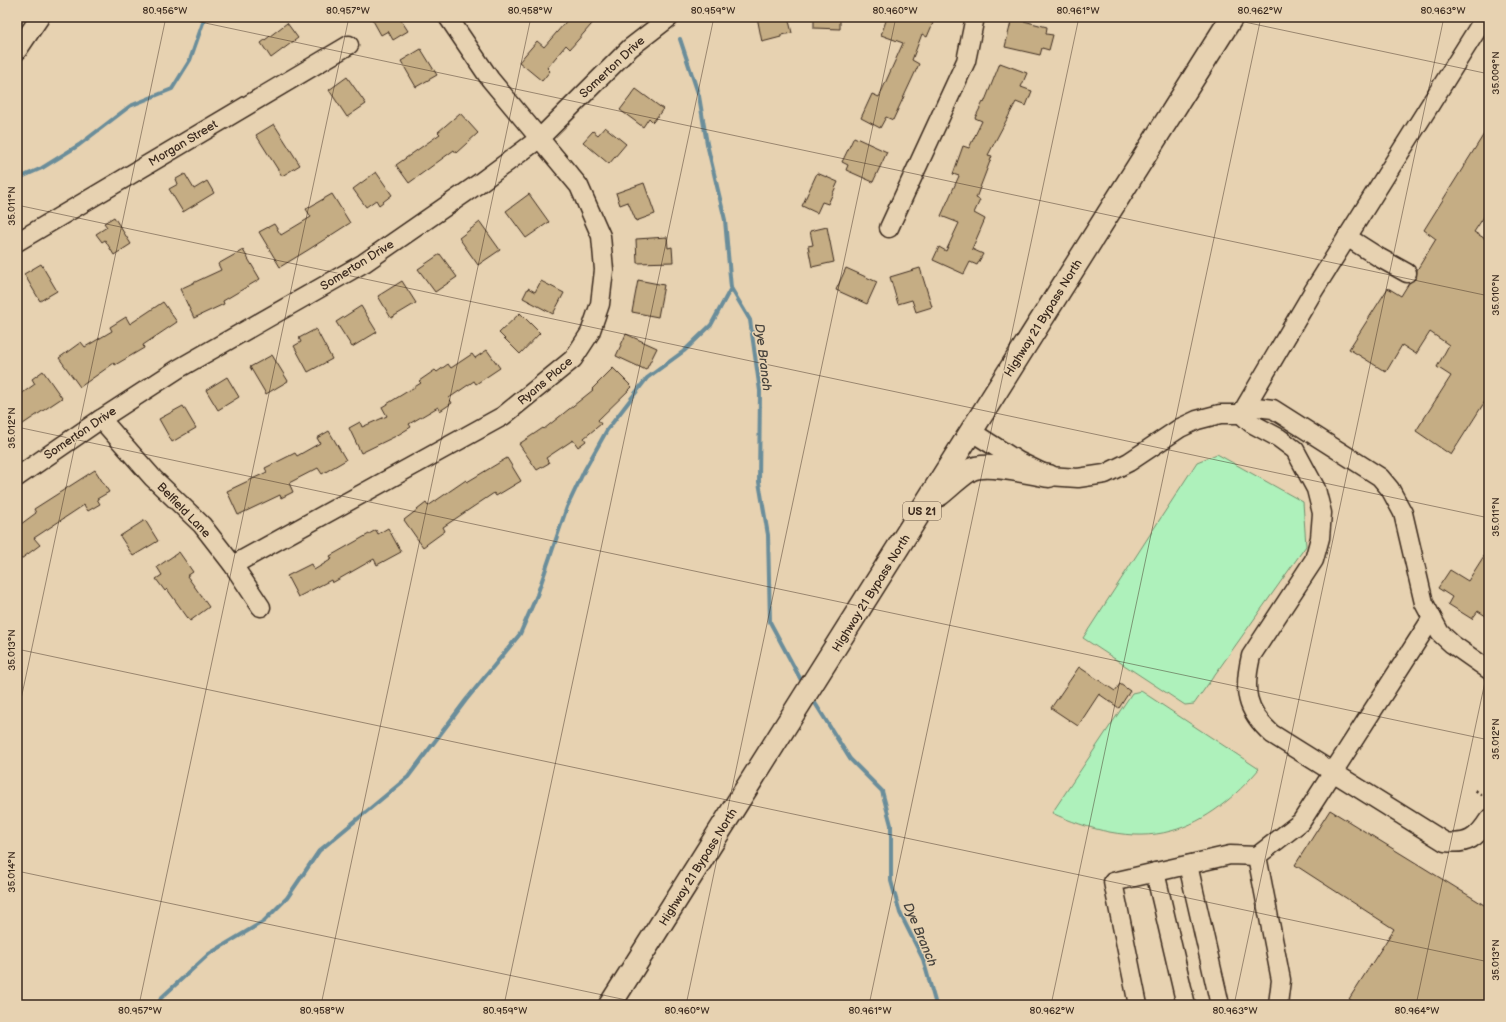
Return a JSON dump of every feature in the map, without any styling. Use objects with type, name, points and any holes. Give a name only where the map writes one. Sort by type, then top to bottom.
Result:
[{"type":"main road","name":"Highway 21 Bypass North","points":[[610,1005],[1232,17]]},
{"type":"main road","points":[[925,506],[971,470],[981,467],[998,467],[1049,476]]},
{"type":"street","points":[[17,51],[40,17]]},
{"type":"street","name":"Ryans Place","points":[[233,565],[503,416],[573,359],[590,333],[600,304],[604,270],[601,236],[579,186],[490,79],[448,17]]},
{"type":"street","name":"Somerton Drive","points":[[17,477],[100,419],[178,369],[364,262],[478,184],[540,138],[630,48],[670,17]]},
{"type":"street","points":[[889,228],[966,62],[975,17]]},
{"type":"street","points":[[1241,414],[1314,290],[1485,17]]},
{"type":"street","name":"Morgan Street","points":[[17,242],[349,45]]},
{"type":"street","points":[[1348,237],[1380,258],[1407,273]]},
{"type":"street","points":[[972,432],[1018,461],[1049,476],[1078,478],[1105,474],[1129,462],[1180,428],[1196,420],[1220,414],[1241,414],[1256,406],[1272,409],[1380,477],[1390,489],[1403,513],[1424,603],[1440,633],[1452,644],[1489,670]]},
{"type":"street","points":[[1241,414],[1251,423],[1279,438],[1295,450],[1316,489],[1322,512],[1320,538],[1314,560],[1251,656],[1247,673],[1247,688],[1250,707],[1260,724],[1272,734],[1445,842],[1457,844],[1472,838],[1483,828],[1489,819]]},
{"type":"street","name":"Belfield Lane","points":[[100,419],[153,478],[202,525],[233,565],[261,607]]},
{"type":"street","points":[[1138,1005],[1113,882],[1230,855],[1257,856],[1301,822],[1332,771],[1432,618]]},
{"type":"street","points":[[1257,856],[1281,980],[1279,1004]]},
{"type":"street","points":[[1188,865],[1220,1005]]},
{"type":"street","points":[[1155,872],[1186,1005]]},
{"type":"path","points":[[1475,790],[1489,800]]},
{"type":"green space","points":[[1217,454],[1303,502],[1306,546],[1194,704],[1185,705],[1083,638],[1197,462]]},
{"type":"green space","points":[[1141,691],[1259,769],[1220,807],[1184,827],[1171,831],[1141,835],[1110,832],[1095,829],[1052,813],[1132,693]]},
{"type":"building","points":[[371,17],[399,17],[408,31],[393,40],[388,31],[381,35]]},
{"type":"building","points":[[570,17],[598,17],[570,49],[566,45],[547,68],[550,71],[542,81],[519,62],[537,41],[544,47]]},
{"type":"building","points":[[757,17],[788,17],[792,33],[781,35],[781,37],[762,42]]},
{"type":"building","points":[[814,17],[840,17],[840,29],[814,28]]},
{"type":"building","points":[[893,17],[918,17],[933,23],[927,37],[922,34],[912,60],[919,64],[893,120],[886,117],[880,128],[861,118],[872,94],[879,97],[903,43],[881,35],[887,18],[892,20]]},
{"type":"building","points":[[1012,18],[1047,27],[1046,34],[1053,35],[1049,50],[1042,48],[1040,55],[1005,47]]},
{"type":"building","points":[[287,23],[298,38],[271,58],[261,43]]},
{"type":"building","points":[[421,49],[437,75],[416,87],[401,61]]},
{"type":"building","points":[[1000,63],[1027,73],[1021,87],[1032,91],[1026,106],[1016,102],[988,155],[992,156],[976,198],[980,200],[974,213],[985,219],[972,249],[983,254],[977,265],[970,262],[964,274],[933,260],[939,247],[946,251],[959,223],[941,216],[959,176],[953,174],[963,146],[969,148],[982,121],[975,118],[983,102],[984,103]]},
{"type":"building","points":[[347,77],[366,104],[347,117],[329,90]]},
{"type":"building","points":[[636,89],[663,109],[653,122],[649,118],[643,127],[620,110]]},
{"type":"building","points":[[460,113],[478,133],[456,153],[454,150],[409,183],[396,165],[440,134],[438,132]]},
{"type":"building","points":[[274,124],[300,165],[282,176],[256,135]]},
{"type":"building","points":[[1489,126],[1489,209],[1474,232],[1489,241],[1489,395],[1451,455],[1416,431],[1451,376],[1437,367],[1449,345],[1430,332],[1416,354],[1402,345],[1386,372],[1349,349],[1388,288],[1401,296],[1409,283],[1416,278],[1417,270],[1436,239],[1424,230]]},
{"type":"building","points":[[605,127],[626,144],[609,164],[583,142],[593,131],[598,135]]},
{"type":"building","points":[[854,137],[887,152],[873,182],[846,170],[848,165],[842,162]]},
{"type":"building","points":[[376,172],[392,195],[379,205],[376,200],[366,207],[353,189]]},
{"type":"building","points":[[817,173],[838,182],[828,204],[822,202],[817,213],[802,206]]},
{"type":"building","points":[[185,174],[194,189],[207,181],[214,193],[183,212],[169,189],[178,184],[176,179]]},
{"type":"building","points":[[644,183],[655,214],[636,221],[628,202],[620,205],[616,193]]},
{"type":"building","points":[[332,194],[350,223],[280,267],[259,232],[274,224],[281,235],[311,217],[306,209]]},
{"type":"building","points":[[529,194],[549,222],[526,238],[506,211]]},
{"type":"building","points":[[114,217],[131,244],[114,255],[105,240],[102,242],[96,234],[107,227],[104,223]]},
{"type":"building","points":[[480,222],[500,250],[478,265],[459,238]]},
{"type":"building","points":[[827,227],[834,262],[812,267],[808,246],[813,245],[810,231]]},
{"type":"building","points":[[667,237],[668,248],[672,247],[673,262],[637,263],[636,239]]},
{"type":"building","points":[[243,250],[260,279],[223,301],[224,304],[194,318],[180,289],[221,270],[218,264]]},
{"type":"building","points":[[440,254],[457,277],[435,292],[418,269]]},
{"type":"building","points":[[41,264],[57,291],[40,301],[24,274]]},
{"type":"building","points":[[846,268],[877,282],[867,304],[836,290]]},
{"type":"building","points":[[920,268],[932,307],[916,312],[912,300],[898,304],[890,277]]},
{"type":"building","points":[[638,280],[664,285],[658,317],[632,312]]},
{"type":"building","points":[[402,281],[416,303],[391,318],[378,296]]},
{"type":"building","points":[[541,281],[564,293],[553,314],[523,298],[528,288],[535,292]]},
{"type":"building","points":[[163,302],[177,322],[143,345],[144,348],[115,365],[114,363],[80,387],[59,358],[81,342],[85,347],[112,331],[110,327],[126,317],[130,324]]},
{"type":"building","points":[[361,306],[377,332],[352,347],[336,322]]},
{"type":"building","points":[[520,313],[540,333],[520,354],[499,333]]},
{"type":"building","points":[[316,329],[332,359],[308,372],[294,346],[301,342],[299,338]]},
{"type":"building","points":[[626,334],[657,348],[646,370],[616,356]]},
{"type":"building","points":[[487,350],[500,368],[476,384],[474,381],[449,398],[452,403],[440,411],[438,407],[409,424],[411,427],[396,436],[361,453],[349,428],[360,422],[362,427],[387,416],[382,407],[421,383],[419,381],[435,370],[437,372],[448,364],[451,368],[472,354],[475,358]]},
{"type":"building","points":[[272,355],[288,381],[266,394],[250,367]]},
{"type":"building","points":[[613,368],[632,387],[598,420],[601,424],[584,438],[586,441],[578,447],[573,440],[546,458],[549,463],[537,470],[519,444],[543,428],[544,429],[593,390],[592,389]]},
{"type":"building","points":[[43,371],[62,398],[17,428],[17,397],[35,384],[32,379]]},
{"type":"building","points":[[227,377],[239,397],[218,410],[206,390]]},
{"type":"building","points":[[183,406],[196,428],[172,442],[159,419]]},
{"type":"building","points":[[329,431],[346,460],[322,474],[318,468],[289,483],[293,492],[281,498],[280,495],[238,515],[227,491],[267,472],[265,468],[295,453],[297,456],[320,443],[317,438]]},
{"type":"building","points":[[507,458],[521,481],[496,496],[494,493],[443,527],[445,531],[423,547],[404,520],[426,503],[428,506],[466,480],[467,482]]},
{"type":"building","points":[[95,470],[109,492],[97,499],[100,504],[88,511],[84,505],[34,538],[40,545],[17,562],[17,527],[36,513],[34,509]]},
{"type":"building","points":[[145,520],[158,541],[133,556],[120,536]]},
{"type":"building","points":[[388,528],[401,552],[377,565],[374,559],[332,583],[331,580],[298,597],[287,576],[311,564],[314,570],[332,559],[330,556],[376,530],[378,534]]},
{"type":"building","points":[[1489,548],[1489,618],[1478,611],[1472,619],[1448,604],[1452,597],[1438,588],[1450,570],[1468,581]]},
{"type":"building","points":[[179,552],[193,572],[187,576],[209,607],[190,621],[167,589],[165,591],[156,579],[162,575],[157,567]]},
{"type":"building","points":[[1079,667],[1115,691],[1120,684],[1130,691],[1119,708],[1099,694],[1078,726],[1051,708]]},
{"type":"building","points":[[1330,810],[1489,908],[1489,1005],[1359,1005],[1349,999],[1394,929],[1295,865]]},
{"type":"waterway","points":[[17,179],[42,168],[79,145],[130,106],[172,89],[190,60],[205,17]]},
{"type":"waterway","name":"Dye Branch","points":[[680,39],[699,96],[707,144],[725,220],[731,288],[750,320],[760,391],[759,482],[768,535],[770,622],[801,680]]},
{"type":"waterway","points":[[158,1005],[161,998],[209,954],[264,921],[287,898],[319,851],[408,777],[466,700],[520,634],[537,595],[567,507],[584,471],[607,430],[647,378],[684,351],[711,325],[731,288]]},
{"type":"waterway","name":"Dye Branch","points":[[815,703],[850,759],[882,791],[891,825],[891,881],[900,913],[923,959],[936,1005]]}]
